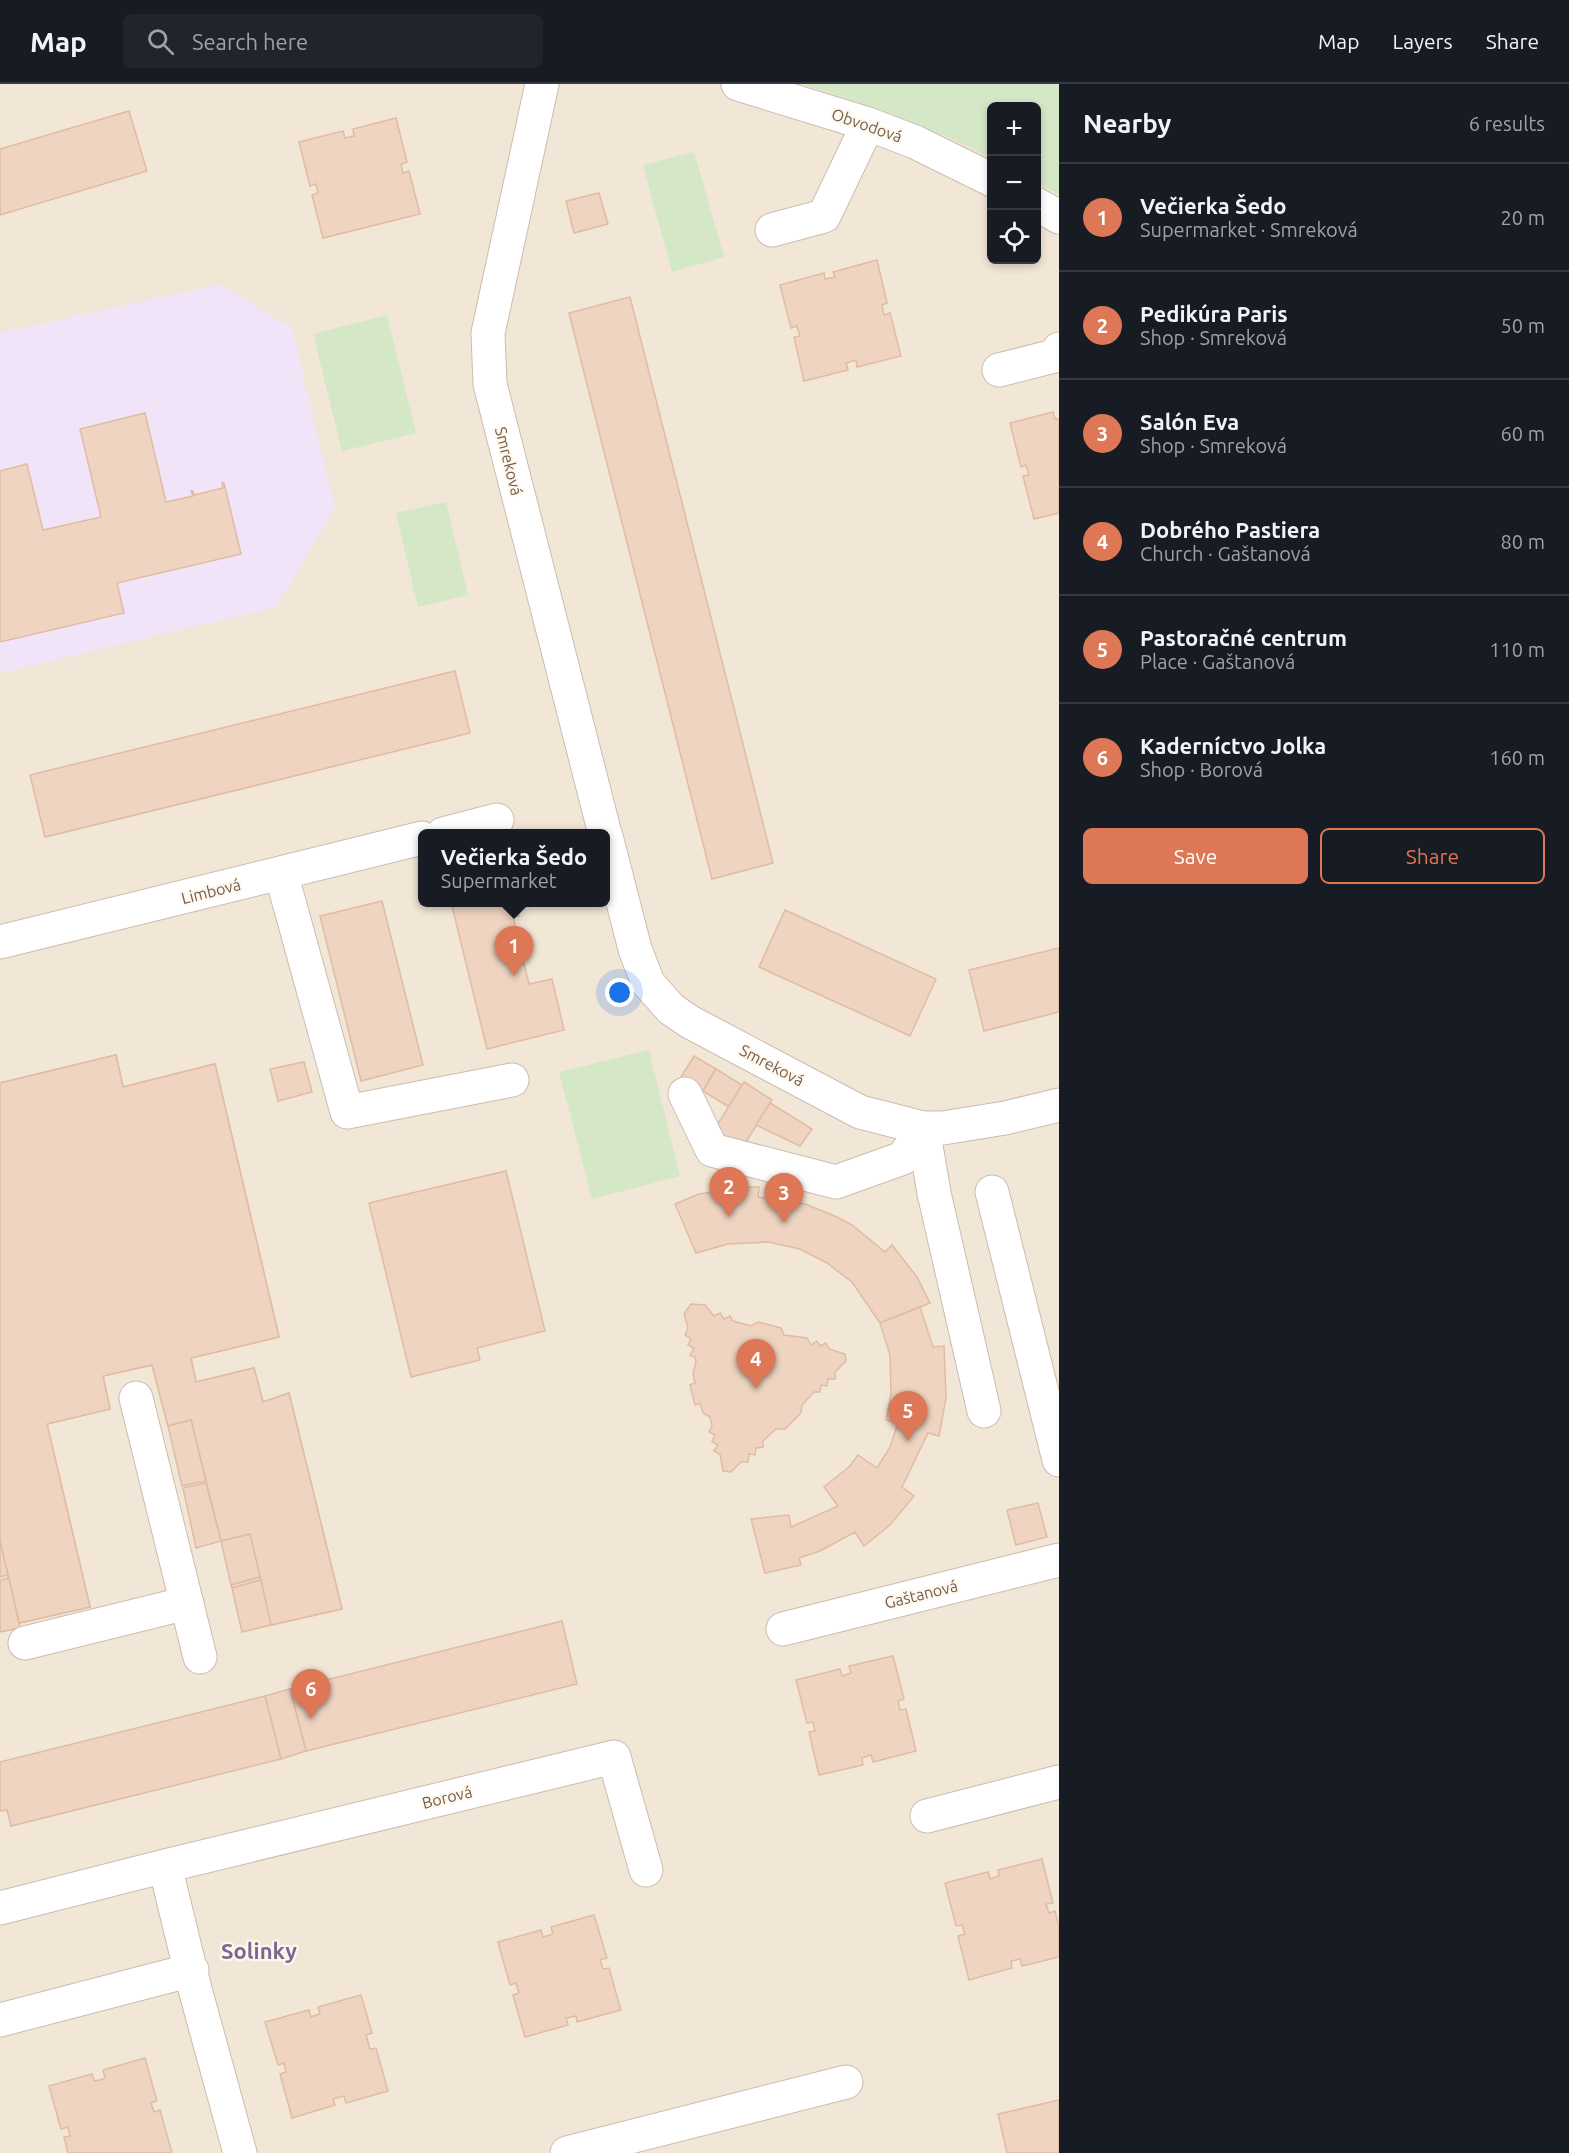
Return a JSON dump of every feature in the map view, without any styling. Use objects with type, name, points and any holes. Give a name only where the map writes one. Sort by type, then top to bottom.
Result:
[{"type":"street","name":"Smreková","points":[[542,84],[488,333],[490,384],[603,829]]},
{"type":"street","name":"Obvodová","points":[[738,84],[868,124],[915,142],[987,178]]},
{"type":"street","points":[[772,230],[824,216],[868,124]]},
{"type":"street","points":[[1041,207],[1059,217]]},
{"type":"street","points":[[999,370],[1054,356],[1059,349]]},
{"type":"street","points":[[462,829],[497,820]]},
{"type":"street","name":"Limbová","points":[[0,942],[418,839]]},
{"type":"street","name":"Smreková","points":[[610,855],[634,949],[648,983],[671,1009],[690,1022],[860,1112],[923,1128],[943,1128],[1005,1118],[1059,1105]]},
{"type":"street","points":[[281,873],[346,1112],[512,1080]]},
{"type":"street","points":[[684,1094],[712,1150],[836,1182],[903,1158],[923,1128]]},
{"type":"street","points":[[923,1128],[934,1193],[984,1411]]},
{"type":"street","points":[[992,1191],[1059,1460]]},
{"type":"street","points":[[136,1398],[200,1657]]},
{"type":"street","name":"Gaštanová","points":[[783,1629],[1059,1560]]},
{"type":"street","points":[[25,1643],[187,1603]]},
{"type":"street","name":"Borová","points":[[0,1908],[614,1757],[646,1870]]},
{"type":"street","points":[[927,1816],[1059,1782]]},
{"type":"street","points":[[165,1866],[240,2153]]},
{"type":"street","points":[[0,2020],[192,1970]]},
{"type":"street","points":[[567,2153],[846,2082]]},
{"type":"shaded area","points":[[0,84],[889,84],[987,128],[987,264],[1041,264],[1041,152],[1059,160],[1059,2153],[0,2153]]},
{"type":"shaded area","points":[[220,284],[292,329],[335,508],[276,607],[0,673],[0,333]]},
{"type":"green space","points":[[802,84],[1059,84],[1059,195],[1041,184],[1041,102],[987,102],[987,156],[945,136]]},
{"type":"green space","points":[[694,152],[724,257],[672,272],[643,165]]},
{"type":"green space","points":[[387,315],[416,433],[342,451],[313,334]]},
{"type":"green space","points":[[446,502],[468,595],[418,607],[396,513]]},
{"type":"green space","points":[[649,1050],[680,1176],[592,1199],[559,1072]]},
{"type":"building","points":[[129,111],[147,171],[0,215],[0,149]]},
{"type":"building","points":[[396,118],[407,162],[401,164],[403,173],[409,171],[420,214],[323,238],[312,195],[318,193],[316,184],[310,186],[299,142],[343,131],[345,138],[354,136],[353,129]]},
{"type":"building","points":[[599,193],[608,224],[574,233],[566,201]]},
{"type":"building","points":[[877,260],[887,303],[882,305],[884,315],[890,313],[901,356],[857,367],[856,360],[846,363],[848,370],[804,381],[794,337],[800,336],[797,326],[791,328],[780,285],[824,273],[825,279],[835,277],[833,272]]},
{"type":"building","points":[[630,297],[773,863],[712,879],[569,313]]},
{"type":"building","points":[[1053,412],[1055,419],[1059,419],[1059,513],[1034,519],[1023,476],[1029,475],[1026,465],[1021,467],[1010,423]]},
{"type":"building","points":[[145,413],[166,502],[193,496],[191,491],[194,495],[223,488],[222,483],[224,483],[241,554],[117,583],[124,613],[0,642],[0,471],[27,464],[43,530],[101,517],[80,429]]},
{"type":"building","points":[[455,671],[470,733],[45,837],[30,775]]},
{"type":"building","points":[[382,901],[423,1065],[361,1081],[320,916]]},
{"type":"building","points":[[452,907],[507,907],[508,910],[517,908],[519,916],[513,917],[529,984],[552,979],[564,1030],[487,1049]]},
{"type":"building","points":[[785,910],[936,979],[910,1036],[759,967]]},
{"type":"building","points":[[1059,948],[1059,1012],[984,1031],[969,970]]},
{"type":"building","points":[[116,1055],[123,1087],[215,1064],[279,1337],[191,1358],[196,1382],[254,1368],[263,1402],[289,1393],[342,1609],[271,1625],[250,1534],[221,1541],[191,1420],[168,1426],[152,1365],[103,1376],[110,1409],[47,1424],[90,1607],[19,1623],[0,1541],[0,1219],[20,1298],[165,1263],[145,1179],[0,1215],[0,1083]]},
{"type":"building","points":[[116,1055],[123,1087],[215,1064],[279,1337],[191,1358],[196,1382],[254,1368],[263,1402],[289,1393],[342,1609],[271,1625],[250,1534],[221,1541],[191,1420],[168,1426],[152,1365],[103,1376],[110,1409],[47,1424],[90,1607],[19,1623],[0,1541],[0,1083]]},
{"type":"building","points":[[694,1056],[716,1069],[703,1091],[681,1077]]},
{"type":"building","points":[[304,1062],[312,1092],[278,1101],[270,1069]]},
{"type":"building","points":[[716,1069],[742,1085],[729,1107],[703,1091]]},
{"type":"building","points":[[744,1082],[772,1100],[743,1147],[714,1130]]},
{"type":"building","points":[[770,1103],[812,1129],[800,1146],[756,1125]]},
{"type":"building","points":[[506,1171],[545,1331],[477,1348],[480,1360],[411,1377],[369,1203]]},
{"type":"building","points":[[759,1187],[758,1197],[805,1204],[837,1217],[852,1225],[885,1252],[892,1245],[917,1277],[930,1303],[880,1323],[852,1282],[827,1263],[800,1249],[768,1242],[728,1244],[696,1253],[675,1204],[699,1194]]},
{"type":"building","points":[[691,1304],[705,1305],[714,1316],[720,1313],[724,1319],[730,1316],[733,1321],[751,1326],[758,1322],[781,1328],[784,1335],[807,1338],[811,1345],[817,1341],[820,1346],[826,1343],[829,1349],[845,1354],[846,1361],[835,1372],[835,1379],[828,1379],[827,1386],[821,1385],[820,1392],[814,1392],[802,1405],[801,1413],[785,1429],[776,1429],[763,1441],[763,1447],[756,1448],[755,1455],[749,1454],[748,1462],[741,1462],[731,1472],[723,1471],[720,1454],[714,1451],[718,1445],[712,1442],[715,1435],[709,1432],[712,1426],[710,1417],[703,1413],[700,1403],[695,1405],[690,1385],[695,1383],[693,1374],[696,1362],[695,1357],[690,1355],[694,1348],[688,1345],[691,1339],[685,1335],[688,1328],[684,1314]]},
{"type":"building","points":[[920,1307],[933,1347],[944,1346],[946,1398],[939,1436],[928,1433],[902,1487],[914,1496],[890,1525],[864,1546],[855,1532],[820,1551],[799,1558],[801,1565],[765,1573],[751,1519],[789,1515],[791,1527],[838,1506],[824,1487],[849,1467],[858,1455],[877,1468],[890,1447],[898,1423],[886,1420],[891,1395],[890,1355],[880,1323]]},
{"type":"building","points":[[191,1420],[206,1481],[182,1486],[168,1426]]},
{"type":"building","points":[[206,1483],[221,1541],[196,1548],[183,1488]]},
{"type":"building","points":[[1038,1503],[1047,1537],[1016,1545],[1007,1510]]},
{"type":"building","points":[[250,1534],[260,1577],[231,1585],[221,1541]]},
{"type":"building","points":[[0,1541],[8,1575],[0,1577]]},
{"type":"building","points":[[260,1577],[261,1580],[232,1588],[231,1585]]},
{"type":"building","points":[[9,1578],[20,1628],[0,1632],[0,1580]]},
{"type":"building","points":[[261,1580],[271,1625],[242,1632],[232,1588]]},
{"type":"building","points":[[562,1621],[577,1684],[306,1751],[290,1689]]},
{"type":"building","points":[[893,1656],[904,1699],[898,1701],[900,1710],[906,1709],[916,1751],[873,1762],[871,1755],[862,1758],[863,1765],[819,1775],[809,1732],[815,1731],[813,1722],[807,1723],[796,1680],[840,1669],[842,1676],[851,1673],[849,1666]]},
{"type":"building","points":[[290,1689],[306,1751],[281,1759],[265,1696]]},
{"type":"building","points":[[265,1696],[281,1759],[11,1826],[7,1810],[0,1811],[0,1762]]},
{"type":"building","points":[[1042,1859],[1053,1903],[1046,1904],[1049,1913],[1055,1911],[1059,1927],[1059,1957],[1022,1966],[1020,1959],[1011,1961],[1012,1968],[969,1980],[958,1936],[965,1934],[962,1925],[956,1926],[945,1883],[988,1872],[990,1879],[999,1876],[998,1870]]},
{"type":"building","points":[[594,1915],[607,1958],[600,1960],[603,1969],[609,1968],[621,2010],[577,2022],[576,2016],[566,2018],[568,2025],[525,2037],[513,1995],[519,1993],[516,1983],[510,1985],[498,1942],[541,1930],[543,1937],[553,1934],[551,1927]]},
{"type":"building","points":[[361,1995],[372,2033],[366,2035],[370,2049],[376,2048],[388,2091],[346,2103],[344,2096],[333,2099],[335,2105],[292,2118],[280,2074],[286,2072],[284,2063],[278,2065],[265,2022],[309,2010],[311,2017],[320,2014],[318,2007]]},
{"type":"building","points":[[145,2058],[157,2101],[151,2103],[154,2112],[160,2110],[172,2153],[68,2153],[64,2137],[70,2136],[68,2127],[61,2129],[49,2086],[92,2074],[94,2081],[100,2080],[105,2078],[103,2070]]},
{"type":"building","points":[[1059,2100],[1059,2153],[1007,2153],[998,2114]]},
{"type":"place","name":"Večierka Šedo","points":[[514,976]]},
{"type":"place","name":"Pedikúra Paris","points":[[729,1217]]},
{"type":"place","name":"Salón Eva","points":[[784,1223]]},
{"type":"place","name":"Dobrého Pastiera","points":[[756,1389]]},
{"type":"place","name":"Pastoračné centrum","points":[[908,1441]]},
{"type":"place","name":"Kaderníctvo Jolka","points":[[311,1719]]},
{"type":"district","name":"Solinky","points":[[259,1950]]}]
